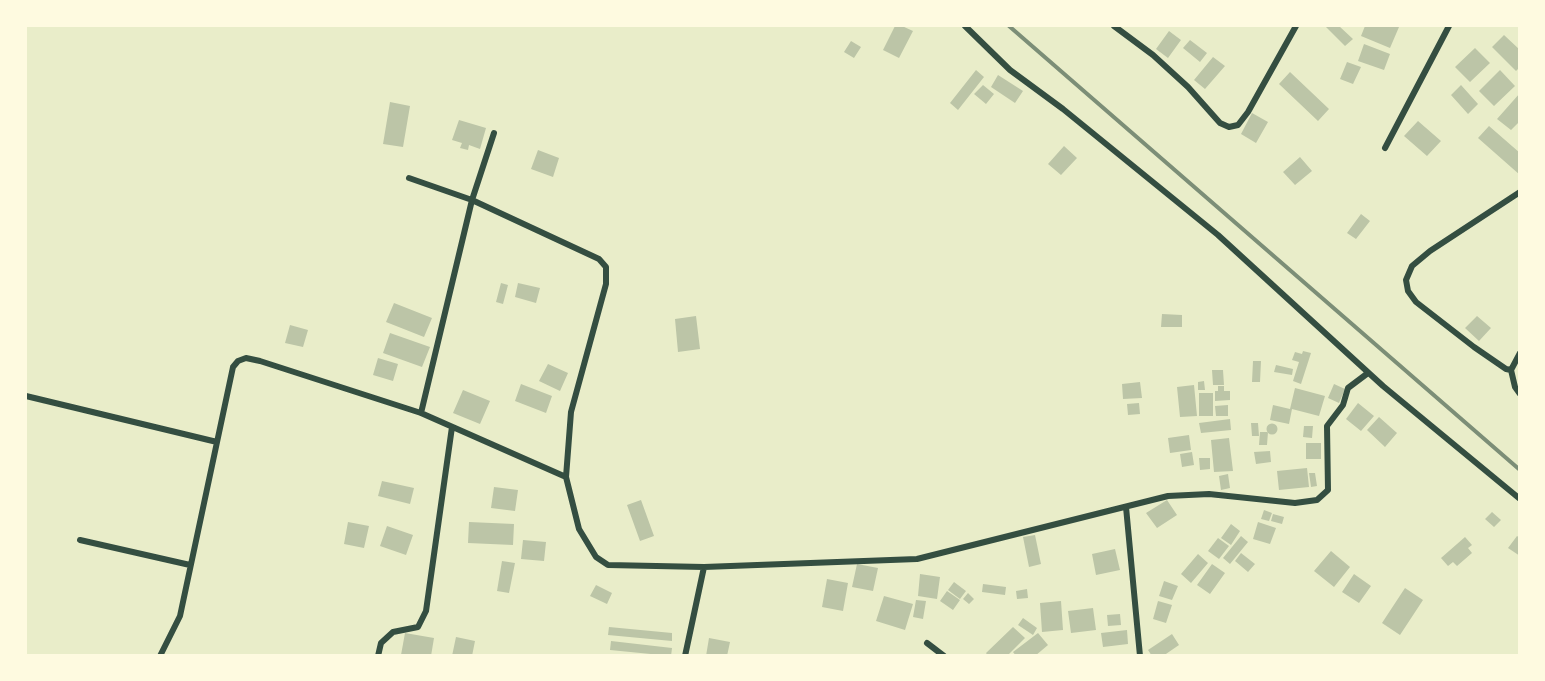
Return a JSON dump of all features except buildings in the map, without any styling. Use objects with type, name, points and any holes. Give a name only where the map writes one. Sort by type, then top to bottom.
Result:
[{"type":"street","points":[[965,26],[1010,70],[1063,109],[1218,235],[1368,373],[1520,499]]},
{"type":"street","points":[[1114,26],[1188,87],[1220,123],[1229,128],[1238,125],[1248,112],[1296,26]]},
{"type":"street","points":[[1385,148],[1449,26]]},
{"type":"street","points":[[421,413],[472,200],[494,133]]},
{"type":"street","points":[[409,178],[472,200],[599,259],[606,267],[606,284],[571,412],[566,477],[579,529],[596,557],[608,565],[704,567],[917,559],[1168,496],[1198,494],[1295,503],[1317,500],[1328,490],[1327,426],[1343,405],[1348,388],[1368,373]]},
{"type":"street","points":[[1511,370],[1474,347],[1416,302],[1408,291],[1406,280],[1412,266],[1430,251],[1520,192]]},
{"type":"street","points":[[1520,353],[1511,370],[1515,387],[1520,394]]},
{"type":"street","points":[[160,656],[180,616],[233,367],[238,361],[246,358],[421,413],[566,477]]},
{"type":"street","points":[[26,396],[217,442]]},
{"type":"street","points":[[378,656],[381,643],[393,632],[418,627],[426,611],[452,427]]},
{"type":"street","points":[[1126,507],[1140,656]]},
{"type":"street","points":[[80,540],[190,565]]},
{"type":"street","points":[[685,656],[704,567]]},
{"type":"street","points":[[927,643],[944,656]]},
{"type":"railway","points":[[1009,26],[1520,470]]}]
